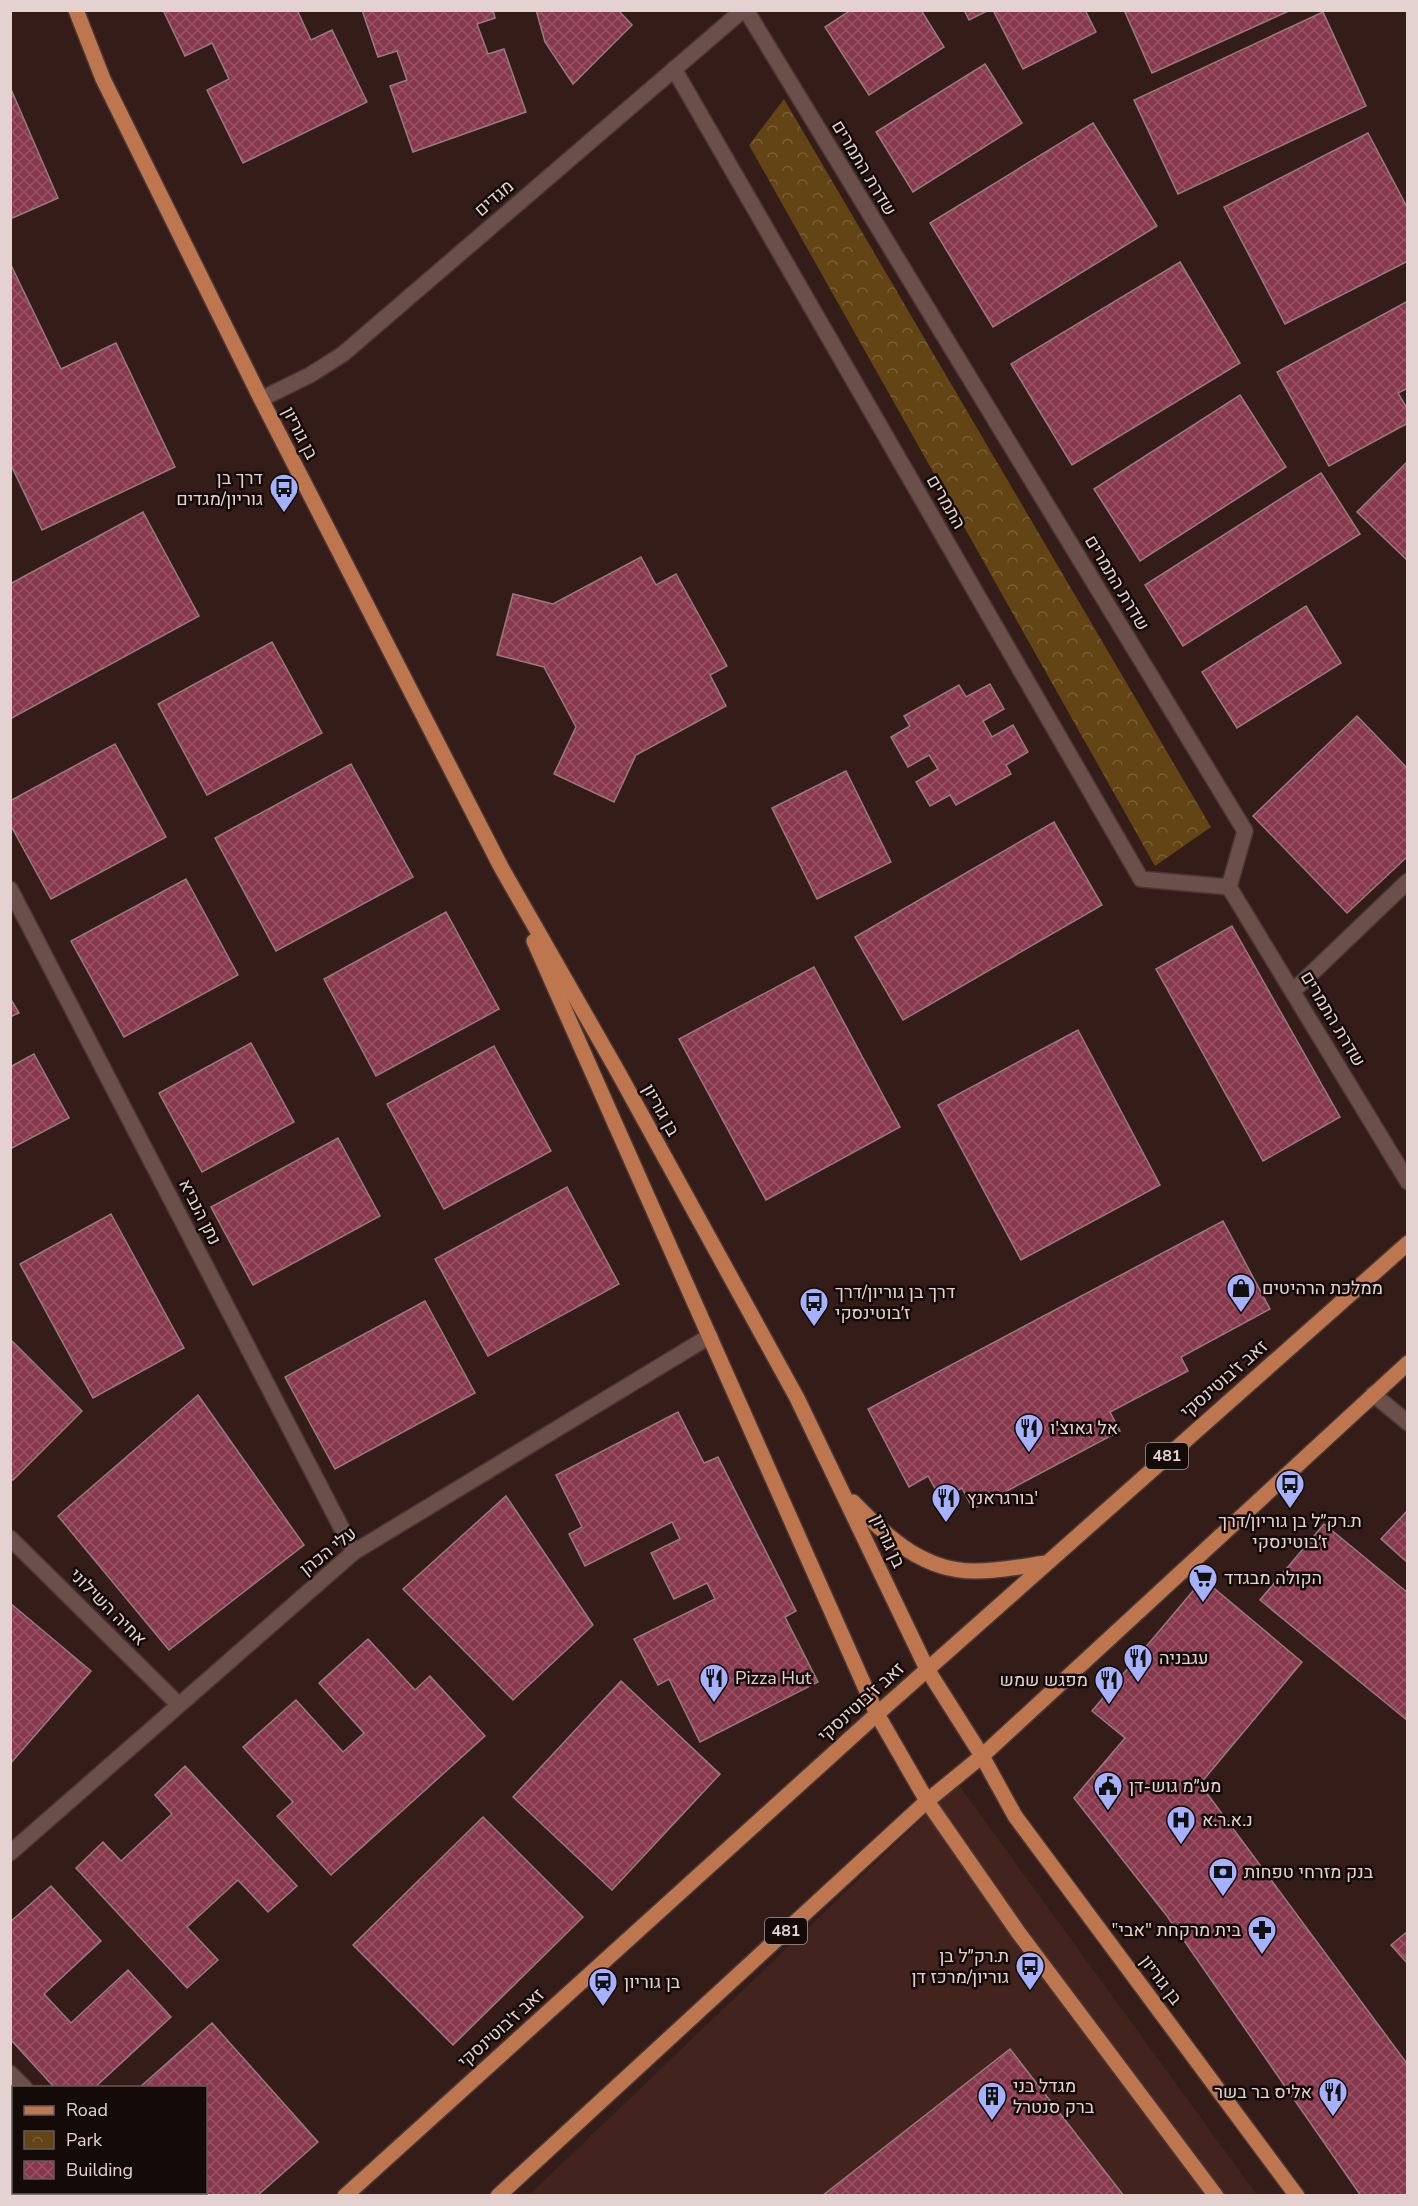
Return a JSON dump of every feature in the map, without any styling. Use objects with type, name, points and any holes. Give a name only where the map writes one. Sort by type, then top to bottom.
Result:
[{"type":"main road","name":"בן גוריון","points":[[76,10],[103,79],[261,399],[501,867],[618,1072],[779,1366],[844,1494],[927,1669],[982,1756],[1015,1816],[1297,2196]]},
{"type":"main road","name":"בן גוריון","points":[[501,867],[877,1714],[927,1801],[1018,1932],[1216,2196]]},
{"type":"main road","name":"זאב ז'בוטינסקי","points":[[345,2196],[927,1669],[1407,1243]]},
{"type":"main road","name":"481","points":[[498,2196],[927,1801],[982,1756],[1407,1363]]},
{"type":"main road","points":[[844,1494],[885,1535],[935,1564],[974,1571],[1046,1563]]},
{"type":"street","name":"מגדים","points":[[261,399],[310,375],[344,354],[744,10]]},
{"type":"street","name":"שדרת התמרים","points":[[744,10],[1245,831],[1229,887],[1407,1182]]},
{"type":"street","name":"התמרים","points":[[674,69],[1141,879],[1229,887]]},
{"type":"street","points":[[1293,991],[1406,888]]},
{"type":"street","name":"נתן הנביא","points":[[10,889],[354,1552]]},
{"type":"street","name":"עלי הכהן","points":[[10,1853],[354,1552],[710,1336]]},
{"type":"street","points":[[1372,1394],[1407,1423]]},
{"type":"street","name":"אחיה השילוני","points":[[10,1538],[178,1704]]},
{"type":"street","points":[[10,2073],[23,2086]]},
{"type":"shaded area","points":[[958,1784],[1257,2195],[528,2196]]},
{"type":"green space","points":[[784,99],[1211,827],[1155,866],[749,145]]},
{"type":"building","points":[[163,10],[297,10],[311,40],[332,30],[367,102],[243,163],[207,90],[229,79],[212,43],[185,56]]},
{"type":"building","points":[[362,10],[493,10],[495,18],[477,24],[488,54],[504,49],[526,112],[413,152],[390,86],[407,80],[397,51],[378,57]]},
{"type":"building","points":[[536,10],[618,10],[632,25],[573,84],[545,42]]},
{"type":"building","points":[[851,10],[921,10],[944,47],[869,95],[825,27]]},
{"type":"building","points":[[964,10],[989,10],[969,20]]},
{"type":"building","points":[[993,10],[1085,10],[1096,32],[1023,69]]},
{"type":"building","points":[[1124,10],[1291,10],[1152,73]]},
{"type":"building","points":[[1323,12],[1366,106],[1178,194],[1134,100]]},
{"type":"building","points":[[985,64],[1022,123],[913,192],[876,132]]},
{"type":"building","points":[[10,87],[58,198],[10,219]]},
{"type":"building","points":[[1093,123],[1157,226],[993,327],[930,223]]},
{"type":"building","points":[[1368,133],[1408,209],[1408,261],[1285,324],[1224,207]]},
{"type":"building","points":[[1180,262],[1240,363],[1072,465],[1011,364]]},
{"type":"building","points":[[10,263],[61,369],[116,343],[175,467],[42,530],[10,463]]},
{"type":"building","points":[[1408,301],[1408,388],[1398,393],[1408,410],[1408,423],[1329,466],[1277,372]]},
{"type":"building","points":[[1240,395],[1286,467],[1140,561],[1094,489]]},
{"type":"building","points":[[1408,461],[1408,561],[1357,512]]},
{"type":"building","points":[[1321,473],[1360,534],[1183,646],[1145,585]]},
{"type":"building","points":[[143,512],[199,616],[10,719],[10,584]]},
{"type":"building","points":[[641,557],[656,585],[676,574],[727,666],[710,675],[726,706],[636,755],[614,802],[554,774],[576,727],[544,667],[497,655],[513,594],[553,604]]},
{"type":"building","points":[[1306,606],[1341,663],[1237,728],[1202,672]]},
{"type":"building","points":[[272,642],[322,733],[207,795],[158,704]]},
{"type":"building","points":[[990,684],[1004,709],[983,721],[992,737],[1013,725],[1028,752],[1006,765],[1011,774],[956,805],[950,795],[930,806],[916,782],[938,769],[929,755],[908,767],[891,737],[910,726],[904,716],[959,685],[966,697]]},
{"type":"building","points":[[1357,716],[1408,769],[1408,856],[1347,913],[1253,816]]},
{"type":"building","points":[[115,744],[166,837],[51,899],[10,824],[10,801]]},
{"type":"building","points":[[351,764],[413,877],[276,951],[215,838]]},
{"type":"building","points":[[846,771],[891,862],[817,899],[772,808]]},
{"type":"building","points":[[1054,822],[1102,905],[903,1020],[855,937]]},
{"type":"building","points":[[186,879],[238,975],[124,1037],[71,941]]},
{"type":"building","points":[[446,912],[499,1009],[376,1076],[324,979]]},
{"type":"building","points":[[1232,926],[1340,1117],[1263,1161],[1156,969]]},
{"type":"building","points":[[814,967],[900,1127],[766,1200],[679,1039]]},
{"type":"building","points":[[10,998],[19,1013],[10,1017]]},
{"type":"building","points":[[1078,1030],[1160,1185],[1021,1260],[938,1105]]},
{"type":"building","points":[[251,1043],[294,1122],[202,1172],[159,1093]]},
{"type":"building","points":[[494,1046],[551,1151],[444,1209],[387,1104]]},
{"type":"building","points":[[34,1054],[69,1118],[10,1149],[10,1067]]},
{"type":"building","points":[[338,1138],[380,1216],[253,1285],[211,1207]]},
{"type":"building","points":[[567,1187],[619,1284],[488,1356],[435,1259]]},
{"type":"building","points":[[111,1214],[184,1348],[93,1398],[20,1264]]},
{"type":"building","points":[[1223,1221],[1270,1309],[1181,1357],[1188,1371],[1110,1412],[1120,1431],[973,1509],[962,1488],[941,1499],[928,1476],[909,1487],[868,1409]]},
{"type":"building","points":[[425,1301],[475,1393],[335,1469],[285,1377]]},
{"type":"building","points":[[10,1339],[82,1411],[13,1480],[10,1478]]},
{"type":"building","points":[[198,1395],[304,1545],[169,1650],[58,1516]]},
{"type":"building","points":[[678,1412],[704,1463],[718,1457],[796,1611],[785,1617],[818,1682],[700,1742],[669,1679],[658,1685],[634,1639],[715,1599],[707,1583],[674,1599],[651,1553],[680,1539],[672,1522],[585,1566],[569,1534],[582,1527],[556,1475]]},
{"type":"building","points":[[506,1496],[593,1625],[513,1700],[403,1589]]},
{"type":"building","points":[[1408,1510],[1408,1563],[1381,1539]]},
{"type":"building","points":[[1324,1524],[1408,1593],[1408,1721],[1260,1600]]},
{"type":"building","points":[[1203,1579],[1302,1662],[1200,1784],[1408,2065],[1408,2196],[1361,2196],[1167,1916],[1074,1798],[1125,1738],[1092,1711]]},
{"type":"building","points":[[10,1603],[91,1671],[10,1764]]},
{"type":"building","points":[[368,1639],[415,1690],[430,1676],[485,1736],[331,1875],[277,1816],[293,1802],[243,1747],[296,1700],[343,1752],[364,1733],[319,1683]]},
{"type":"building","points":[[621,1681],[720,1774],[612,1890],[513,1797]]},
{"type":"building","points":[[185,1766],[297,1886],[268,1912],[238,1880],[187,1927],[218,1960],[187,1988],[76,1868],[103,1842],[121,1861],[172,1814],[155,1795]]},
{"type":"building","points":[[483,1817],[583,1917],[453,2045],[353,1945]]},
{"type":"building","points":[[51,1886],[101,1941],[44,1994],[71,2023],[128,1970],[171,2017],[96,2086],[53,2086],[10,2039],[10,1922]]},
{"type":"building","points":[[1408,1931],[1408,1964],[1391,1945]]},
{"type":"building","points":[[212,2023],[318,2142],[257,2196],[182,2196],[180,2194],[207,2194],[207,2086],[141,2086]]},
{"type":"building","name":"מגדל בני ברק סנטרל","points":[[1010,2049],[1124,2196],[822,2196]]},
{"type":"place","name":"דרך בן גוריון/מגדים","points":[[284,514]]},
{"type":"place","name":"ממלכת הרהיטים","points":[[1241,1314]]},
{"type":"place","name":"דרך בן גוריון/דרך ז׳בוטינסקי","points":[[814,1328]]},
{"type":"place","name":"אל גאוצ'ו","points":[[1029,1454]]},
{"type":"place","name":"ת.רק״ל בן גוריון/דרך ז׳בוטינסקי","points":[[1290,1510]]},
{"type":"place","name":"בורגראנץ'","points":[[946,1524]]},
{"type":"place","name":"הקולה מבגדד","points":[[1203,1604]]},
{"type":"place","name":"עגבניה","points":[[1138,1684]]},
{"type":"place","name":"Pizza Hut","points":[[714,1704]]},
{"type":"place","name":"מפגש שמש","points":[[1109,1706]]},
{"type":"place","name":"מע״מ גוש-דן","points":[[1108,1812]]},
{"type":"place","name":"נ.א.ר.א","points":[[1181,1846]]},
{"type":"place","name":"בנק מזרחי טפחות","points":[[1223,1898]]},
{"type":"place","name":"\"בית מרקחת \"אבי","points":[[1262,1956]]},
{"type":"place","name":"ת.רק״ל בן גוריון/מרכז דן","points":[[1030,1992]]},
{"type":"place","name":"בן גוריון","points":[[603,2008]]},
{"type":"place","name":"אליס בר בשר","points":[[1333,2118]]},
{"type":"place","name":"מגדל בני ברק סנטרל","points":[[992,2122]]}]
